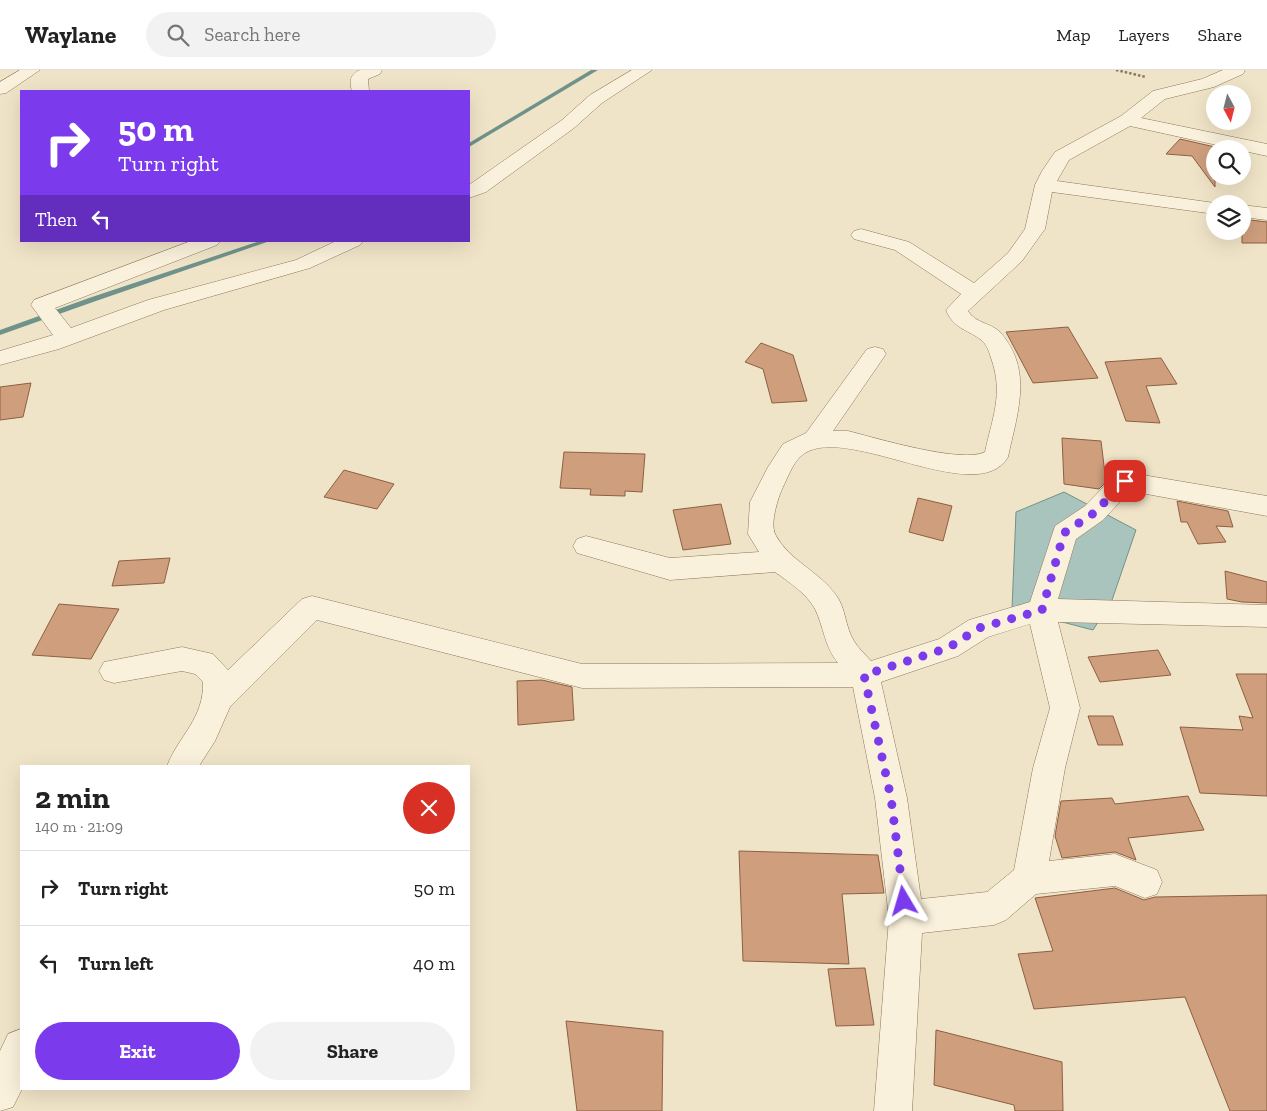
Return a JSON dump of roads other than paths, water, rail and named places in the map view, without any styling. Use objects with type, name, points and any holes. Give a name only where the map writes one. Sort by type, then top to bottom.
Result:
[{"type":"street","points":[[0,89],[32,70]]},
{"type":"street","points":[[361,90],[358,83],[360,76],[374,70]]},
{"type":"street","points":[[470,192],[479,188],[568,124],[596,99],[644,70]]},
{"type":"street","points":[[893,1111],[906,918],[891,798],[864,675],[841,646],[827,603],[805,579],[780,561],[761,534],[763,502],[780,467],[792,450],[815,439],[848,440],[951,464],[983,464],[996,457],[1010,390],[998,344],[990,335],[959,317],[958,310],[974,293],[1015,257],[1035,229],[1045,185],[1051,171],[1062,156],[1127,120],[1159,95],[1208,83],[1237,70]]},
{"type":"street","points":[[1127,120],[1267,150]]},
{"type":"street","points":[[1045,185],[1206,207]]},
{"type":"street","points":[[1251,212],[1267,214]]},
{"type":"street","points":[[861,235],[902,246],[974,293]]},
{"type":"street","points":[[67,338],[42,305],[207,242]]},
{"type":"street","points":[[0,358],[67,338],[165,303],[303,264],[351,242]]},
{"type":"street","points":[[815,439],[875,354]]},
{"type":"street","points":[[1028,879],[1049,768],[1065,708],[1042,610],[1064,533],[1094,513],[1125,481],[1267,506]]},
{"type":"street","points":[[586,546],[670,569],[780,561]]},
{"type":"street","points":[[183,765],[204,732],[218,699],[312,607],[582,676],[864,675],[948,648],[979,628],[1042,610],[1267,616]]},
{"type":"street","points":[[114,671],[182,659],[203,663],[217,677],[218,699]]},
{"type":"street","points":[[906,918],[994,908],[1028,879],[1116,870],[1145,882]]},
{"type":"street","points":[[0,1094],[20,1049]]},
{"type":"water","points":[[1064,492],[1136,530],[1112,600],[1093,630],[1012,609],[1016,512]]},
{"type":"waterway","points":[[470,144],[595,70]]},
{"type":"waterway","points":[[0,333],[91,300],[264,242]]}]
